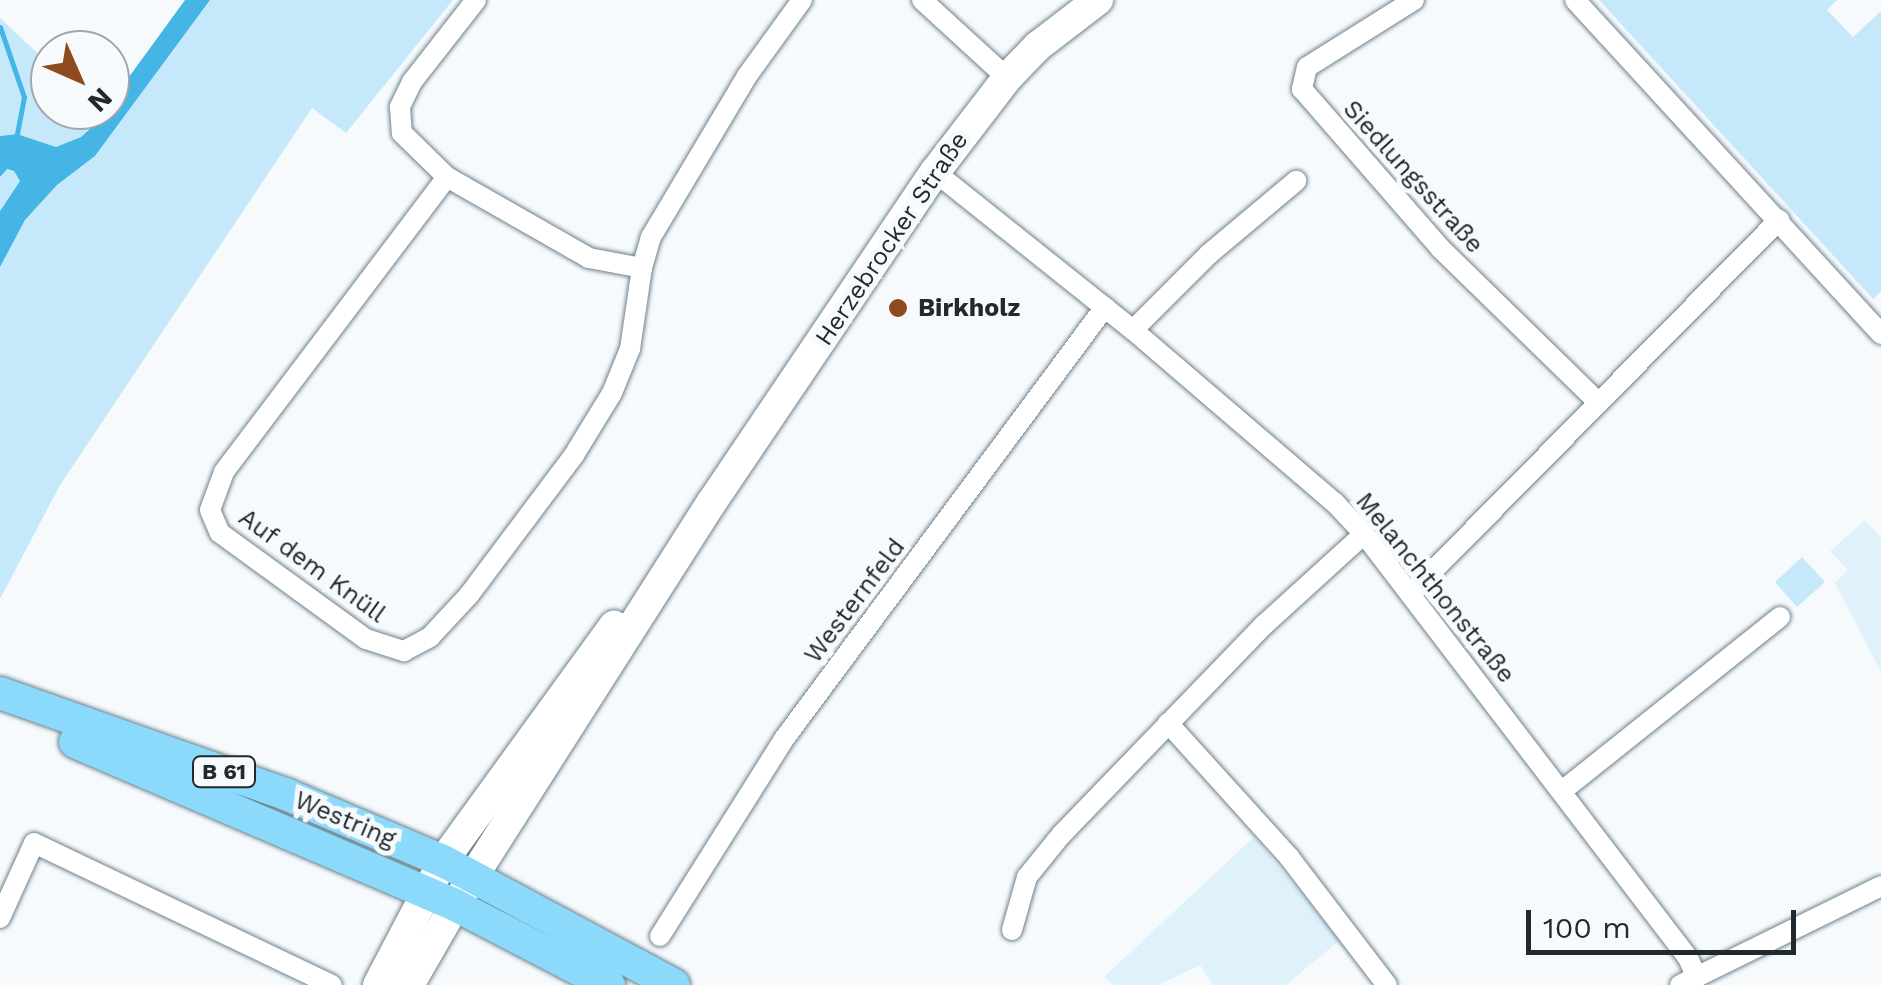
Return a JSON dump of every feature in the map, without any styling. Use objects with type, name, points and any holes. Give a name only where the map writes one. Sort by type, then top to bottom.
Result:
[{"type":"main road","name":"Herzebrocker Straße","points":[[410,985],[474,876],[712,502],[935,172],[1006,78],[1038,46],[1098,0]]},
{"type":"main road","name":"Herzebrocker Straße","points":[[378,985],[443,861],[578,675],[712,502]]},
{"type":"main road","name":"Westring","points":[[0,693],[288,795],[443,861],[674,985]]},
{"type":"main road","name":"Westring","points":[[0,714],[84,745],[456,905],[609,985]]},
{"type":"street","points":[[476,0],[430,57],[400,107],[402,133],[447,177],[589,258],[642,268]]},
{"type":"street","name":"Auf dem Knüll","points":[[447,177],[224,472],[210,510],[220,533],[366,639],[404,651],[418,646],[468,595],[574,454],[612,393],[630,350],[642,268],[651,237],[698,155],[802,0]]},
{"type":"street","points":[[922,0],[1006,78]]},
{"type":"street","name":"Siedlungsstraße","points":[[1414,0],[1306,66],[1302,89],[1440,248],[1598,400]]},
{"type":"street","points":[[1575,0],[1881,334]]},
{"type":"street","name":"Melanchthonstraße","points":[[935,172],[1133,330],[1335,503],[1364,534],[1688,958],[1689,981]]},
{"type":"street","points":[[1133,330],[1244,222],[1296,181]]},
{"type":"street","points":[[1412,592],[1779,220]]},
{"type":"street","name":"Westernfeld","points":[[660,936],[784,738],[1105,307]]},
{"type":"street","points":[[1012,930],[1028,877],[1092,800],[1264,624],[1364,534]]},
{"type":"street","points":[[1562,791],[1780,617]]},
{"type":"street","points":[[1168,723],[1289,857],[1386,985]]},
{"type":"street","points":[[0,918],[34,843],[332,985]]},
{"type":"street","points":[[1689,981],[1881,886]]},
{"type":"shaded area","points":[[210,0],[453,0],[346,133],[312,108],[60,485],[0,599],[0,267],[25,220],[57,185],[95,156],[114,130],[130,130],[130,109]]},
{"type":"shaded area","points":[[1599,0],[1837,0],[1827,10],[1853,37],[1881,11],[1881,292],[1873,299]]},
{"type":"shaded area","points":[[0,18],[30,46],[30,130],[88,130],[81,137],[56,147],[17,134],[0,136]]},
{"type":"shaded area","points":[[6,169],[14,171],[20,181],[0,211],[0,177]]},
{"type":"shaded area","points":[[1865,520],[1881,538],[1881,672],[1835,583],[1848,570],[1830,551]]},
{"type":"shaded area","points":[[1802,557],[1825,582],[1797,607],[1775,582]]},
{"type":"shaded area","points":[[1254,837],[1340,940],[1286,985],[1213,985],[1200,965],[1159,985],[1114,985],[1104,977]]},
{"type":"water","points":[[185,0],[210,0],[130,109],[130,76]]},
{"type":"water","points":[[89,130],[114,130],[95,156],[57,185],[25,220],[0,267],[0,211],[20,181],[14,171],[7,169],[0,177],[0,136],[17,134],[56,147]]},
{"type":"waterway","points":[[0,27],[24,97],[16,139]]},
{"type":"place","name":"Birkholz","points":[[898,308]]}]
